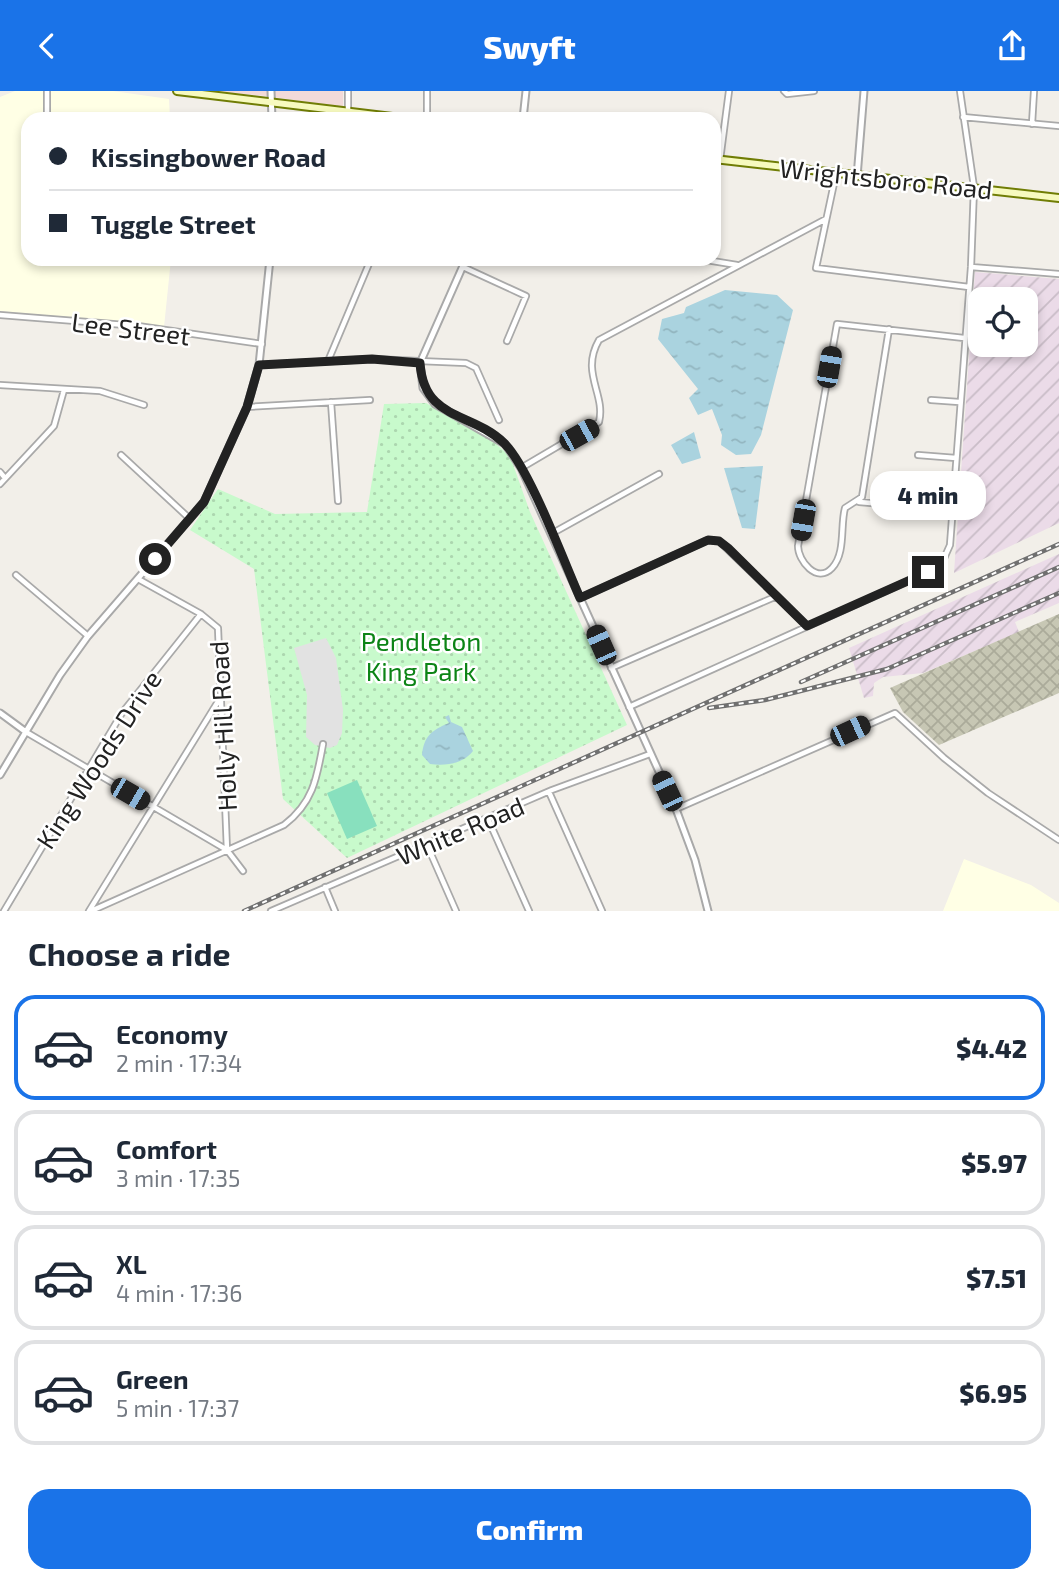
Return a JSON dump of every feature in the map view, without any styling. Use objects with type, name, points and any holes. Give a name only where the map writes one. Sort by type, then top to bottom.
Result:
[{"type":"main road","points":[[177,91],[348,112]]},
{"type":"main road","name":"Wrightsboro Road","points":[[721,160],[1059,198]]},
{"type":"street","points":[[47,91],[47,112]]},
{"type":"street","points":[[271,91],[272,112]]},
{"type":"street","points":[[348,91],[348,112]]},
{"type":"street","points":[[426,91],[427,112]]},
{"type":"street","points":[[524,112],[526,91]]},
{"type":"street","points":[[721,137],[729,91]]},
{"type":"street","points":[[784,91],[787,94],[814,91]]},
{"type":"street","points":[[857,177],[864,91]]},
{"type":"street","points":[[836,174],[817,268],[969,287],[974,187],[961,91]]},
{"type":"street","points":[[1032,124],[1034,91]]},
{"type":"street","points":[[963,117],[1059,126]]},
{"type":"street","points":[[521,468],[598,422],[590,367],[592,352],[599,340],[826,219]]},
{"type":"street","points":[[721,262],[738,265]]},
{"type":"street","points":[[0,775],[60,675],[89,636],[204,502],[247,407],[259,365],[270,266]]},
{"type":"street","points":[[328,362],[368,266]]},
{"type":"street","points":[[507,341],[526,296],[463,267],[420,363],[423,388],[435,404],[505,444],[521,468],[676,809],[695,860],[708,911]]},
{"type":"street","points":[[971,267],[1059,274]]},
{"type":"street","points":[[629,707],[939,566],[950,546],[968,297]]},
{"type":"street","name":"Lee Street","points":[[0,315],[138,326],[262,344]]},
{"type":"street","points":[[952,510],[859,502],[845,508],[836,561],[831,568],[821,573],[809,569],[799,557],[798,546],[837,324],[964,338]]},
{"type":"street","points":[[859,502],[863,493],[889,329]]},
{"type":"street","points":[[259,365],[372,359],[471,364],[499,420]]},
{"type":"street","points":[[0,385],[100,391],[144,405]]},
{"type":"street","points":[[0,484],[54,426],[64,390]]},
{"type":"street","points":[[247,407],[370,400]]},
{"type":"street","points":[[931,400],[960,402]]},
{"type":"street","points":[[331,402],[338,501]]},
{"type":"street","points":[[121,454],[190,519]]},
{"type":"street","points":[[918,455],[956,458]]},
{"type":"street","points":[[0,472],[5,478]]},
{"type":"street","points":[[551,534],[659,474]]},
{"type":"street","points":[[580,598],[708,540],[719,541],[807,626]]},
{"type":"street","points":[[16,575],[89,636]]},
{"type":"street","name":"Holly Hill Road","points":[[138,579],[201,614],[218,628],[228,851],[243,871]]},
{"type":"street","points":[[611,668],[777,596]]},
{"type":"street","name":"King Woods Drive","points":[[4,911],[146,678],[201,614]]},
{"type":"street","points":[[90,911],[151,806],[223,695]]},
{"type":"street","points":[[0,713],[26,732],[228,851]]},
{"type":"street","points":[[676,809],[895,713],[944,758],[988,793],[1059,840]]},
{"type":"street","points":[[90,911],[284,825],[302,810],[317,782],[323,744]]},
{"type":"street","name":"White Road","points":[[271,911],[549,792],[650,754]]},
{"type":"street","points":[[549,792],[602,911]]},
{"type":"street","points":[[488,819],[530,911]]},
{"type":"street","points":[[427,845],[456,911]]},
{"type":"street","points":[[325,887],[335,911]]},
{"type":"shaded area","points":[[15,91],[113,91],[169,99],[170,112],[21,112],[21,266],[170,266],[164,327],[0,311],[0,97]]},
{"type":"shaded area","points":[[209,91],[343,91],[343,107],[266,96]]},
{"type":"shaded area","points":[[975,272],[1059,279],[1059,523],[954,573],[969,357],[1038,357],[1038,287],[974,287]]},
{"type":"shaded area","points":[[1059,554],[1059,603],[1015,622],[1019,632],[923,673],[883,677],[874,683],[873,696],[864,698],[849,648]]},
{"type":"shaded area","points":[[1059,614],[1059,693],[939,745],[903,712],[890,688]]},
{"type":"shaded area","points":[[326,638],[336,658],[343,710],[342,733],[337,745],[330,748],[315,745],[306,737],[307,695],[294,648]]},
{"type":"shaded area","points":[[964,859],[1031,885],[1059,903],[1059,911],[943,911]]},
{"type":"green space","name":"Pendleton King Park","points":[[426,403],[488,437],[510,456],[530,512],[627,725],[347,858],[283,799],[254,569],[190,530],[218,489],[275,514],[367,512],[384,404]]},
{"type":"green space","points":[[357,780],[377,826],[347,839],[327,793]]},
{"type":"water","points":[[725,290],[777,295],[793,310],[761,435],[751,454],[736,455],[721,445],[722,435],[712,409],[698,415],[689,398],[698,389],[658,339],[662,319],[684,313],[686,307]]},
{"type":"water","points":[[694,432],[701,458],[682,464],[671,445]]},
{"type":"water","points":[[763,466],[755,529],[742,528],[724,468]]},
{"type":"water","points":[[449,715],[451,722],[462,727],[473,751],[454,763],[430,764],[422,755],[425,743],[434,731],[449,723],[445,717]]},
{"type":"railway","points":[[244,911],[1059,544]]},
{"type":"railway","points":[[801,682],[1059,567]]},
{"type":"railway","points":[[709,708],[765,700],[887,669],[1059,593]]},
{"type":"route","points":[[155,559],[204,502],[247,407],[259,365],[372,359],[420,363],[423,388],[435,404],[505,444],[521,468],[580,598],[708,540],[719,541],[728,548],[807,626],[928,572]]}]
